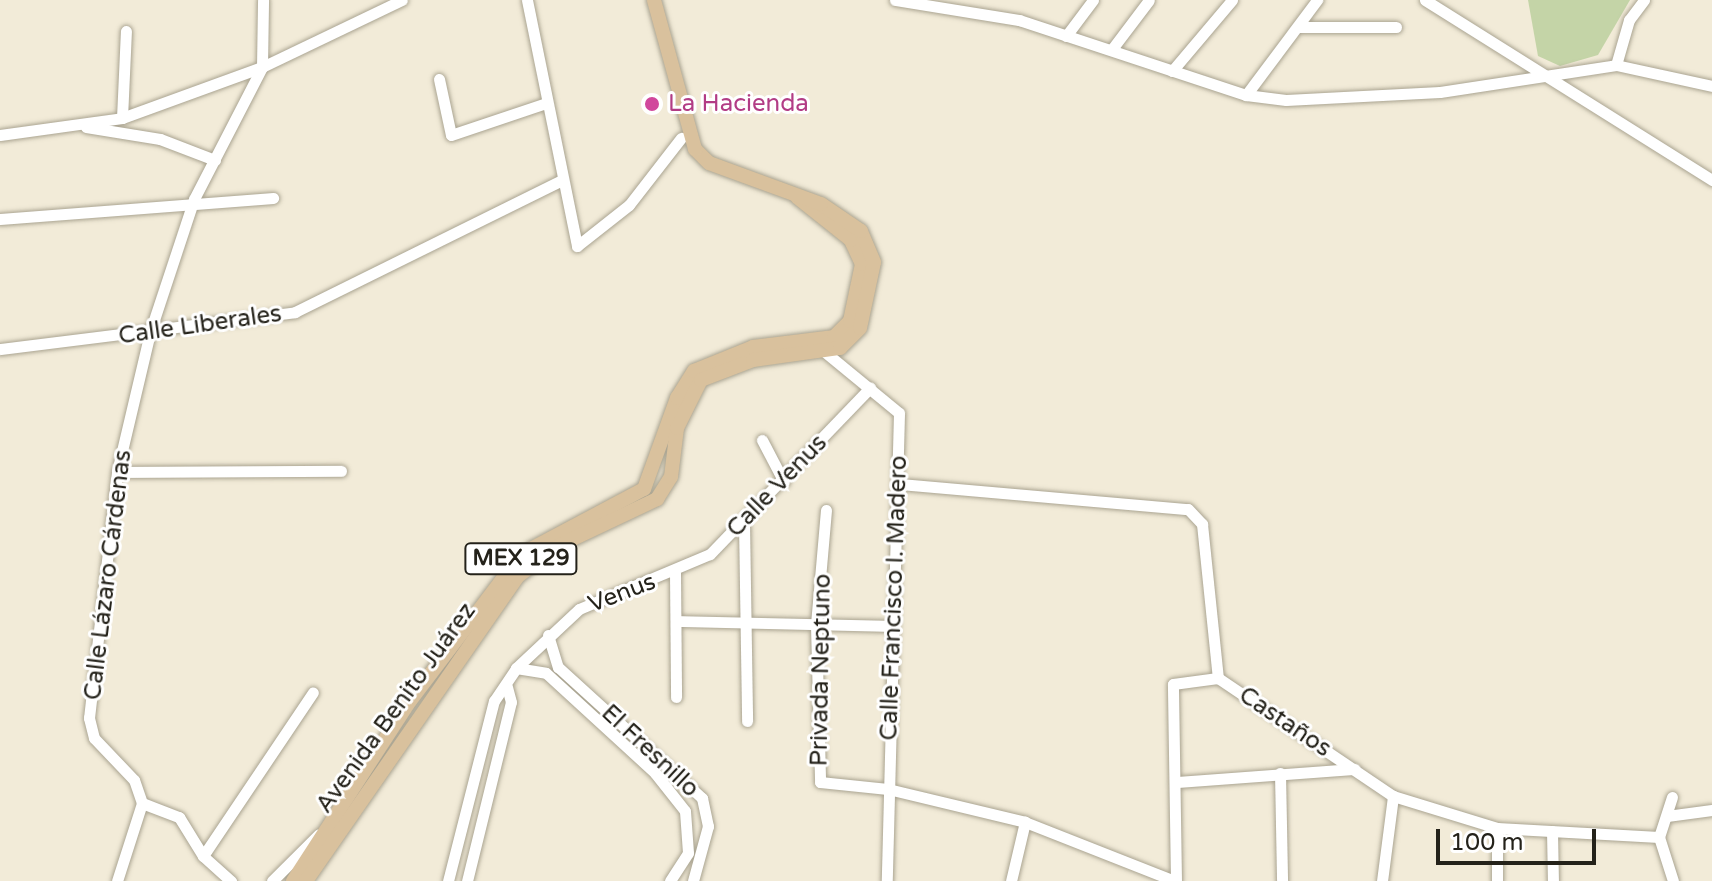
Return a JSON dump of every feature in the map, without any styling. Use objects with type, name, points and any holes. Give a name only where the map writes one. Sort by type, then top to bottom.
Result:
[{"type":"main road","name":"MEX 129","points":[[654,0],[681,138],[702,166],[817,210]]},
{"type":"main road","name":"MEX 129","points":[[654,0],[697,144],[817,210]]},
{"type":"main road","name":"Avenida Benito Juárez","points":[[306,881],[517,577],[558,546],[657,499],[671,477],[682,415],[701,380],[753,360],[819,346],[834,337],[850,321],[862,264],[851,240],[817,210],[796,197],[709,163],[695,149],[654,0]]},
{"type":"main road","name":"Avenida Benito Juárez","points":[[293,881],[319,834],[508,572],[531,549],[644,489],[677,398],[694,371],[753,347],[819,346]]},
{"type":"street","points":[[262,67],[263,0]]},
{"type":"street","points":[[0,135],[122,118],[262,67],[402,0]]},
{"type":"street","points":[[527,0],[577,246],[629,205],[681,138]]},
{"type":"street","points":[[895,0],[1019,20],[1246,95],[1440,92],[1544,80],[1616,65],[1712,86]]},
{"type":"street","points":[[1066,36],[1093,0]]},
{"type":"street","points":[[1112,49],[1149,0]]},
{"type":"street","points":[[1172,71],[1232,0]]},
{"type":"street","points":[[1246,95],[1317,0]]},
{"type":"street","points":[[1425,0],[1544,80],[1712,180]]},
{"type":"street","points":[[1616,65],[1629,20],[1644,0]]},
{"type":"street","points":[[1298,27],[1396,27]]},
{"type":"street","points":[[122,118],[126,31]]},
{"type":"street","name":"Calle Lázaro Cárdenas","points":[[142,803],[134,780],[94,738],[89,718],[117,472],[150,332],[194,199],[262,67]]},
{"type":"street","points":[[439,79],[451,135],[546,103]]},
{"type":"street","points":[[78,126],[160,139],[215,160]]},
{"type":"street","name":"Calle Liberales","points":[[0,349],[295,312],[562,180]]},
{"type":"street","points":[[0,219],[194,199],[273,198]]},
{"type":"street","name":"Calle Francisco I. Madero","points":[[819,346],[899,413],[900,484],[890,626],[887,881]]},
{"type":"street","name":"Calle Venus","points":[[675,573],[744,522],[870,388]]},
{"type":"street","points":[[762,440],[784,482]]},
{"type":"street","points":[[117,472],[341,471]]},
{"type":"street","name":"Castaños","points":[[900,484],[1188,509],[1202,524],[1218,678],[1393,796],[1497,828],[1659,837]]},
{"type":"street","name":"Privada Neptuno","points":[[826,510],[816,625],[820,782],[888,789]]},
{"type":"street","points":[[744,522],[748,623],[747,721]]},
{"type":"street","points":[[675,573],[676,697]]},
{"type":"street","name":"Venus","points":[[448,881],[494,701],[507,687],[516,668],[579,609],[675,573]]},
{"type":"street","points":[[677,621],[890,626]]},
{"type":"street","points":[[516,668],[546,673],[557,665],[548,635]]},
{"type":"street","name":"El Fresnillo","points":[[557,665],[702,798],[708,826],[696,877]]},
{"type":"street","name":"El Fresnillo","points":[[546,673],[655,773],[685,811],[683,866]]},
{"type":"street","points":[[888,789],[1025,822],[1175,881],[1173,684],[1218,678]]},
{"type":"street","points":[[467,881],[511,702],[507,687]]},
{"type":"street","points":[[203,856],[313,692]]},
{"type":"street","points":[[1176,782],[1355,769]]},
{"type":"street","points":[[1280,773],[1282,881]]},
{"type":"street","points":[[1382,881],[1393,796]]},
{"type":"street","points":[[1672,797],[1659,837],[1673,881]]},
{"type":"street","points":[[117,881],[142,803],[179,817],[203,856],[231,881]]},
{"type":"street","points":[[1667,816],[1712,810]]},
{"type":"street","points":[[1011,881],[1025,822]]},
{"type":"street","points":[[1497,828],[1497,881]]},
{"type":"street","points":[[1552,831],[1553,881]]},
{"type":"street","points":[[272,881],[319,834]]},
{"type":"street","points":[[670,881],[683,866],[696,877]]},
{"type":"green space","points":[[1528,0],[1630,0],[1598,55],[1560,66],[1538,56]]},
{"type":"place","name":"La Hacienda","points":[[652,104]]}]
